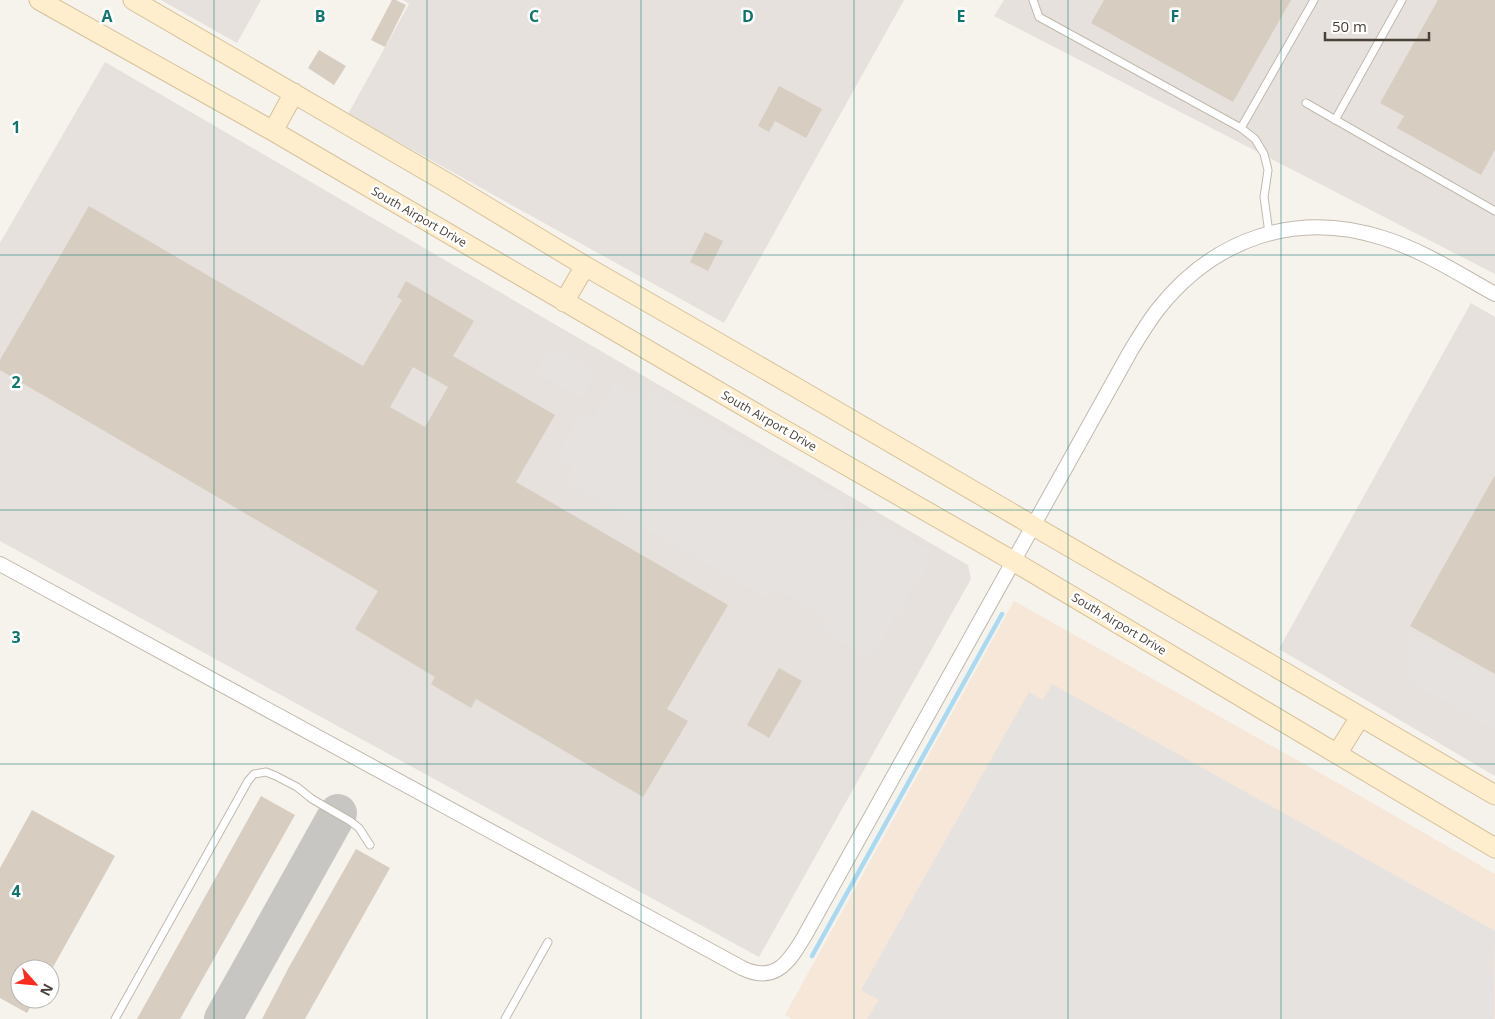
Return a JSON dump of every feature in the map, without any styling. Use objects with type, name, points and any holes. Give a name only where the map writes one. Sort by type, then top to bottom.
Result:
[{"type":"main road","name":"South Airport Drive","points":[[38,0],[273,131],[564,302],[1013,561],[1495,848]]},
{"type":"main road","points":[[133,0],[451,185],[585,266],[1495,795]]},
{"type":"main road","points":[[273,131],[294,93]]},
{"type":"main road","points":[[564,302],[585,266]]},
{"type":"main road","points":[[1337,754],[1360,717]]},
{"type":"street","points":[[0,564],[742,968],[755,973],[765,974],[783,966],[797,947],[1130,352],[1158,308],[1190,275],[1215,256],[1241,243],[1269,233],[1313,227],[1342,228],[1367,233],[1395,242],[1422,254],[1495,294]]},
{"type":"lane","points":[[1033,0],[1039,17],[1241,128],[1255,139],[1264,154],[1268,170],[1264,196],[1269,233]]},
{"type":"lane","points":[[1241,128],[1314,0]]},
{"type":"lane","points":[[1335,120],[1402,0]]},
{"type":"lane","points":[[1306,103],[1495,211]]},
{"type":"lane","points":[[116,1019],[248,781],[254,774],[266,772],[297,787],[312,799],[355,824],[370,845]]},
{"type":"lane","points":[[505,1019],[548,942]]},
{"type":"shaded area","points":[[161,0],[261,0],[237,43]]},
{"type":"shaded area","points":[[403,0],[904,0],[724,323],[348,114],[409,4]]},
{"type":"shaded area","points":[[1004,0],[1495,0],[1495,274],[994,16]]},
{"type":"shaded area","points":[[105,62],[968,565],[971,579],[759,957],[0,541],[0,243]]},
{"type":"shaded area","points":[[1471,303],[1495,317],[1495,776],[1279,649]]},
{"type":"shaded area","points":[[551,346],[596,371],[581,398],[536,373]]},
{"type":"shaded area","points":[[614,382],[647,401],[654,390],[846,502],[839,514],[860,527],[867,515],[932,553],[926,564],[928,566],[905,599],[907,601],[899,615],[897,613],[884,634],[887,636],[879,649],[876,648],[870,659],[822,630],[827,619],[775,588],[768,599],[566,482],[572,466],[557,456],[582,412],[594,418]]},
{"type":"shaded area","points":[[1014,601],[1338,783],[1495,874],[1495,1019],[792,1019],[785,1015]]},
{"type":"shaded area","points":[[1413,633],[1495,679],[1495,730],[1405,679],[1411,666],[1406,647]]},
{"type":"shaded area","points":[[1052,684],[1495,931],[1494,1019],[867,1019],[879,1000],[861,990],[1029,692],[1043,700]]},
{"type":"building","points":[[392,0],[406,5],[385,47],[371,40]]},
{"type":"building","points":[[1104,0],[1291,0],[1233,102],[1091,23]]},
{"type":"building","points":[[1438,0],[1495,0],[1495,150],[1481,175],[1397,128],[1404,116],[1380,103]]},
{"type":"building","points":[[319,50],[346,66],[334,85],[308,68]]},
{"type":"building","points":[[779,86],[822,109],[806,138],[775,121],[769,132],[758,126]]},
{"type":"building","points":[[89,206],[363,366],[402,300],[397,297],[406,281],[474,321],[453,356],[555,415],[516,482],[728,605],[667,709],[688,721],[643,797],[476,699],[471,708],[431,684],[435,677],[355,629],[378,591],[0,370],[0,360]],"holes":[[[413,367],[448,387],[425,427],[390,407]]]},
{"type":"building","points":[[705,232],[723,241],[708,271],[690,262]]},
{"type":"building","points":[[1495,475],[1495,674],[1410,626]]},
{"type":"building","points":[[779,668],[802,681],[769,738],[747,725]]},
{"type":"building","points":[[261,796],[295,815],[180,1019],[137,1019]]},
{"type":"building","points":[[32,810],[115,856],[58,959],[10,959],[10,1004],[0,998],[0,868]]},
{"type":"building","points":[[356,849],[390,868],[305,1019],[262,1019],[289,967]]},
{"type":"building","points":[[20,1009],[29,1009],[27,1013]]},
{"type":"waterway","points":[[812,956],[1002,614]]},
{"type":"taxiway","points":[[223,1019],[338,813]]}]
